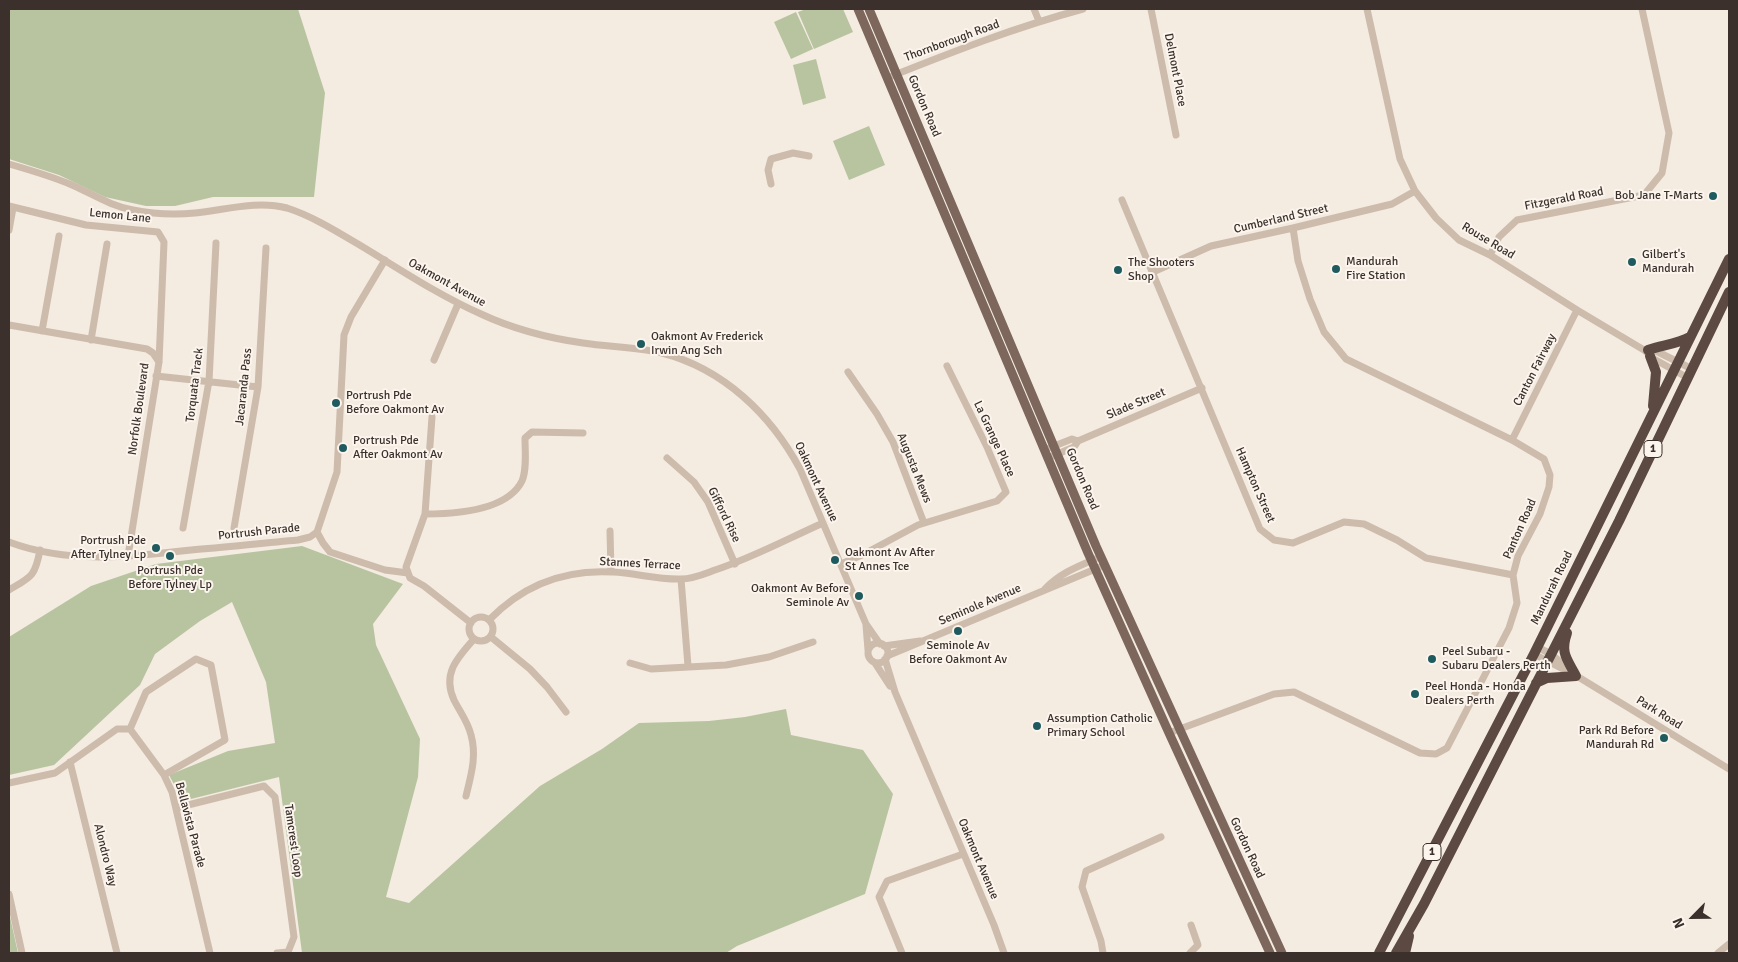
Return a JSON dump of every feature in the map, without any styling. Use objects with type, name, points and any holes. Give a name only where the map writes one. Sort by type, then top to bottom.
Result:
[{"type":"highway","name":"Mandurah Road","points":[[1379,953],[1536,650],[1729,259]]},
{"type":"highway","name":"1","points":[[1396,953],[1411,928],[1619,521],[1729,292]]},
{"type":"highway","points":[[1652,415],[1656,372],[1648,352],[1659,346],[1672,344],[1690,337]]},
{"type":"highway","points":[[1536,683],[1548,678],[1576,676],[1564,653],[1563,643],[1574,610]]},
{"type":"highway","points":[[1405,953],[1411,928]]},
{"type":"main road","name":"Gordon Road","points":[[858,9],[1092,560],[1169,734],[1270,953]]},
{"type":"main road","name":"Gordon Road","points":[[869,9],[1101,556],[1282,953]]},
{"type":"main road","points":[[1230,868],[1241,864]]},
{"type":"main road","points":[[1251,914],[1261,909]]},
{"type":"street","points":[[1034,9],[1040,21]]},
{"type":"street","name":"Thornborough Road","points":[[887,78],[950,52],[1040,21],[1083,9]]},
{"type":"street","name":"Delmont Place","points":[[1151,9],[1176,135]]},
{"type":"street","name":"Rouse Road","points":[[1367,9],[1400,159],[1415,191],[1436,218],[1459,240],[1490,255],[1577,310],[1648,352],[1690,374]]},
{"type":"street","name":"Fitzgerald Road","points":[[1490,255],[1499,236],[1517,220],[1644,195],[1662,173],[1669,133],[1642,9]]},
{"type":"street","points":[[771,184],[768,170],[771,159],[793,153],[809,156]]},
{"type":"street","name":"Oakmont Avenue","points":[[9,164],[73,185],[109,204],[133,210],[168,214],[196,213],[262,205],[286,208],[314,220],[458,304],[514,328],[583,343],[634,348],[662,354],[697,365],[710,372],[750,403],[776,431],[800,470],[866,624],[882,645]]},
{"type":"street","name":"Cumberland Street","points":[[1153,272],[1211,246],[1392,204],[1415,191]]},
{"type":"street","name":"Hampton Street","points":[[1122,200],[1260,528],[1274,540],[1293,543],[1344,522],[1364,524],[1397,540],[1426,558],[1513,575]]},
{"type":"street","points":[[9,230],[11,207]]},
{"type":"street","name":"Lemon Lane","points":[[11,207],[86,225],[158,232],[163,237],[165,247],[159,362]]},
{"type":"street","name":"Panton Road","points":[[1169,734],[1274,694],[1294,692],[1420,753],[1436,754],[1447,748],[1508,628],[1517,603],[1513,575],[1518,556],[1540,514],[1549,487],[1550,475],[1544,459],[1512,440],[1346,359],[1324,332],[1310,299],[1298,262],[1293,228]]},
{"type":"street","points":[[42,331],[59,236]]},
{"type":"street","name":"Torquata Track","points":[[183,528],[209,381],[216,243]]},
{"type":"street","points":[[91,340],[107,244]]},
{"type":"street","name":"Jacaranda Pass","points":[[234,528],[258,387],[266,248]]},
{"type":"street","name":"Portrush Parade","points":[[9,542],[40,550],[94,557],[128,556],[298,540],[310,537],[317,532],[337,472],[344,335],[351,317],[385,260]]},
{"type":"street","points":[[434,360],[458,304]]},
{"type":"street","name":"Canton Fairway","points":[[1512,440],[1577,310]]},
{"type":"street","name":"Norfolk Boulevard","points":[[9,325],[147,349],[156,356],[159,362],[128,556]]},
{"type":"street","name":"La Grange Place","points":[[841,564],[864,554],[918,524],[997,500],[1006,492],[947,366]]},
{"type":"street","name":"Augusta Mews","points":[[848,372],[877,414],[893,442],[924,523]]},
{"type":"street","points":[[156,376],[258,387]]},
{"type":"street","name":"Slade Street","points":[[1046,454],[1056,450],[1072,439],[1078,441],[1202,388]]},
{"type":"street","points":[[432,417],[425,514],[406,568],[410,578],[424,586],[471,623]]},
{"type":"street","points":[[425,514],[451,514],[472,511],[496,502],[512,493],[522,480],[525,462],[525,438],[532,432],[583,433]]},
{"type":"street","name":"Gifford Rise","points":[[667,458],[694,482],[708,502],[735,564]]},
{"type":"street","name":"Stannes Terrace","points":[[490,620],[511,600],[540,583],[575,574],[611,572],[682,579],[697,576],[735,564],[823,523]]},
{"type":"street","points":[[610,531],[611,572]]},
{"type":"street","points":[[317,532],[330,552],[385,570],[408,573]]},
{"type":"street","points":[[9,590],[33,574],[37,567],[40,550]]},
{"type":"street","name":"Seminole Avenue","points":[[1044,590],[1068,570],[1101,556]]},
{"type":"street","name":"Seminole Avenue","points":[[886,658],[1105,565]]},
{"type":"street","points":[[682,579],[688,666]]},
{"type":"street","points":[[480,617],[490,620],[493,629],[491,637],[482,641],[474,639],[470,631],[471,623],[480,617]]},
{"type":"street","name":"Oakmont Avenue","points":[[866,624],[868,650]]},
{"type":"street","points":[[491,637],[530,669],[548,687],[566,712]]},
{"type":"street","points":[[466,796],[475,758],[472,735],[464,716],[454,700],[450,684],[450,670],[474,639]]},
{"type":"street","name":"Seminole Avenue","points":[[882,645],[925,641]]},
{"type":"street","points":[[630,664],[651,669],[726,665],[769,657],[813,642]]},
{"type":"street","points":[[874,644],[882,645],[887,650],[886,658],[876,663],[868,656],[868,650],[874,644]]},
{"type":"street","name":"Park Road","points":[[1536,650],[1729,769]]},
{"type":"street","name":"Oakmont Avenue","points":[[886,658],[895,692],[994,925],[1004,953]]},
{"type":"street","points":[[9,782],[55,773],[117,729],[130,729],[146,692],[196,659],[211,665],[225,740],[164,775]]},
{"type":"street","name":"Oakmont Avenue","points":[[876,663],[895,692]]},
{"type":"street","name":"Bellavista Parade","points":[[130,729],[164,775],[172,792],[210,953]]},
{"type":"street","name":"Alondro Way","points":[[70,762],[117,953]]},
{"type":"street","name":"Tamcrest Loop","points":[[176,808],[264,786],[275,797],[294,937],[288,952],[277,953]]},
{"type":"street","points":[[1103,953],[1101,940],[1082,887],[1086,872],[1161,837]]},
{"type":"street","points":[[902,953],[879,897],[887,882],[963,854]]},
{"type":"street","points":[[9,894],[22,953]]},
{"type":"street","points":[[1190,953],[1198,945],[1191,925]]},
{"type":"street","points":[[1718,953],[1723,951],[1729,944]]},
{"type":"green space","points":[[9,9],[298,9],[325,93],[314,197],[213,197],[175,206],[146,206],[105,197],[59,175],[9,159]]},
{"type":"green space","points":[[806,9],[843,9],[853,32],[814,49],[798,12]]},
{"type":"green space","points":[[796,12],[813,49],[791,59],[774,22]]},
{"type":"green space","points":[[816,59],[826,98],[803,105],[793,65]]},
{"type":"green space","points":[[869,126],[885,165],[849,180],[833,141]]},
{"type":"green space","points":[[302,546],[403,584],[373,624],[376,645],[420,739],[418,777],[386,897],[409,903],[540,786],[602,749],[639,723],[709,721],[745,717],[786,709],[791,735],[863,750],[893,794],[865,894],[737,946],[726,953],[302,953],[279,777],[179,802],[176,788],[169,775],[228,751],[275,743],[266,682],[232,602],[200,621],[155,654],[140,685],[54,765],[9,775],[9,637],[91,586],[156,564]]},
{"type":"green space","points":[[9,912],[18,953],[9,953]]},
{"type":"place","name":"Bob Jane T-Marts","points":[[1713,196]]},
{"type":"place","name":"Gilbert's Mandurah","points":[[1632,262]]},
{"type":"place","name":"Mandurah Fire Station","points":[[1336,269]]},
{"type":"place","name":"The Shooters Shop","points":[[1118,270]]},
{"type":"place","name":"Oakmont Av Frederick Irwin Ang Sch","points":[[641,344]]},
{"type":"place","name":"Portrush Pde Before Oakmont Av","points":[[336,403]]},
{"type":"place","name":"Portrush Pde After Oakmont Av","points":[[343,448]]},
{"type":"place","name":"Portrush Pde After Tylney Lp","points":[[156,548]]},
{"type":"place","name":"Portrush Pde Before Tylney Lp","points":[[170,556]]},
{"type":"place","name":"Oakmont Av After St Annes Tce","points":[[835,560]]},
{"type":"place","name":"Oakmont Av Before Seminole Av","points":[[859,596]]},
{"type":"place","name":"Seminole Av Before Oakmont Av","points":[[958,631]]},
{"type":"place","name":"Peel Subaru - Subaru Dealers Perth","points":[[1432,659]]},
{"type":"place","name":"Peel Honda - Honda Dealers Perth","points":[[1415,694]]},
{"type":"place","name":"Assumption Catholic Primary School","points":[[1037,726]]},
{"type":"place","name":"Park Rd Before Mandurah Rd","points":[[1664,738]]}]
